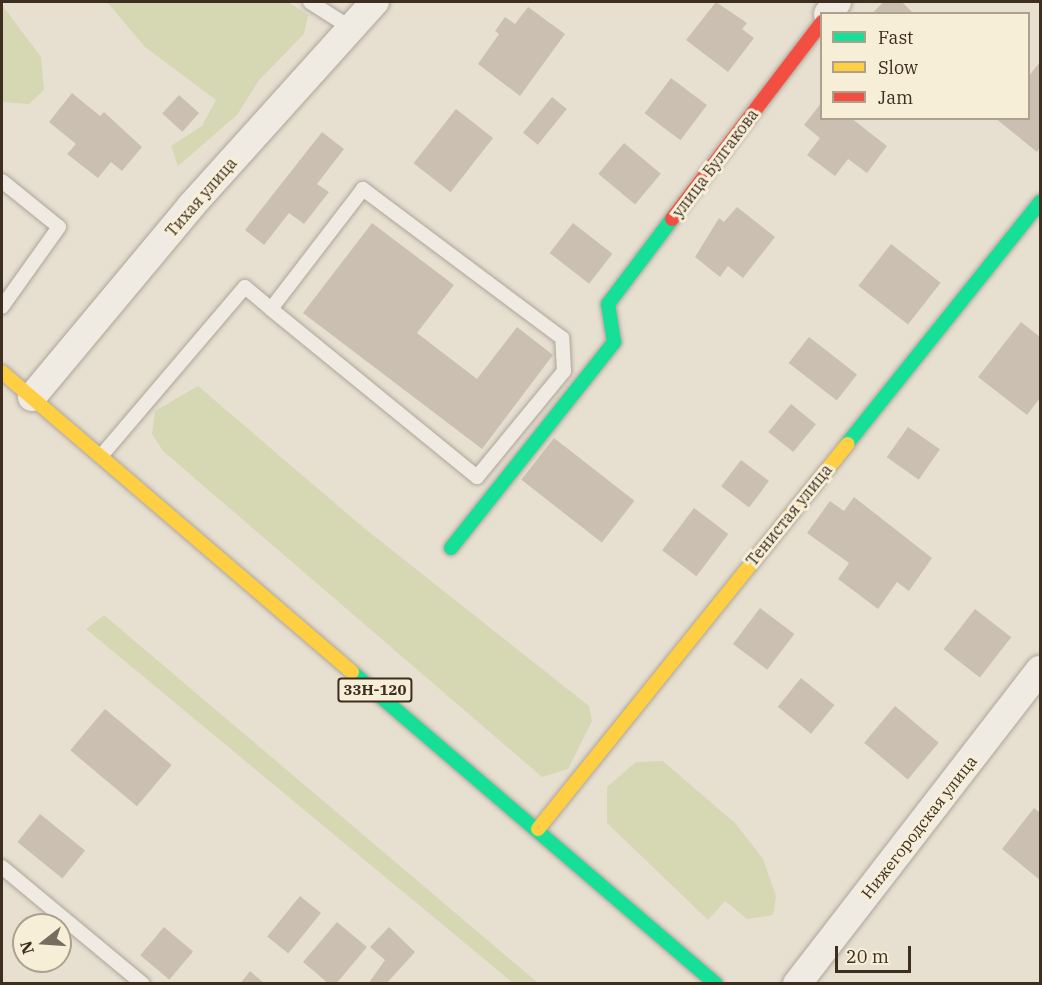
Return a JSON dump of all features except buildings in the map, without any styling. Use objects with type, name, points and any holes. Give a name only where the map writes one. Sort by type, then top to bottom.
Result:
[{"type":"street","name":"Тихая улица","points":[[32,397],[191,206],[375,2]]},
{"type":"street","name":"улица Булгакова","points":[[451,548],[614,342],[608,304],[820,24]]},
{"type":"street","name":"Тенистая улица","points":[[538,829],[1041,202]]},
{"type":"street","points":[[2,372],[32,397]]},
{"type":"street","name":"33Н-120","points":[[32,397],[716,984]]},
{"type":"street","name":"Нижегородская улица","points":[[797,984],[1041,670]]},
{"type":"lane","points":[[310,2],[351,28]]},
{"type":"lane","points":[[2,181],[59,227],[2,307]]},
{"type":"lane","points":[[101,456],[244,287],[477,477],[564,371],[562,338],[363,189],[271,309]]},
{"type":"lane","points":[[2,867],[143,984]]},
{"type":"green space","points":[[107,2],[288,2],[308,15],[304,34],[259,80],[237,115],[178,166],[171,146],[202,126],[216,100],[145,47]]},
{"type":"green space","points":[[2,5],[41,57],[44,90],[29,104],[2,102]]},
{"type":"green space","points":[[198,386],[364,528],[589,706],[592,721],[568,769],[542,777],[163,451],[152,434],[155,411]]},
{"type":"green space","points":[[104,615],[538,983],[513,983],[86,629]]},
{"type":"green space","points":[[663,761],[736,824],[763,859],[776,896],[773,915],[747,919],[725,901],[708,920],[607,823],[607,787],[636,762]]},
{"type":"traffic: fast","points":[[847,444],[1040,202]]},
{"type":"traffic: fast","points":[[451,548],[614,342],[608,304],[672,219]]},
{"type":"traffic: fast","points":[[352,672],[716,984]]},
{"type":"traffic: slow","points":[[2,372],[352,672]]},
{"type":"traffic: slow","points":[[538,829],[847,444]]},
{"type":"traffic: jam","points":[[672,219],[820,25]]}]
